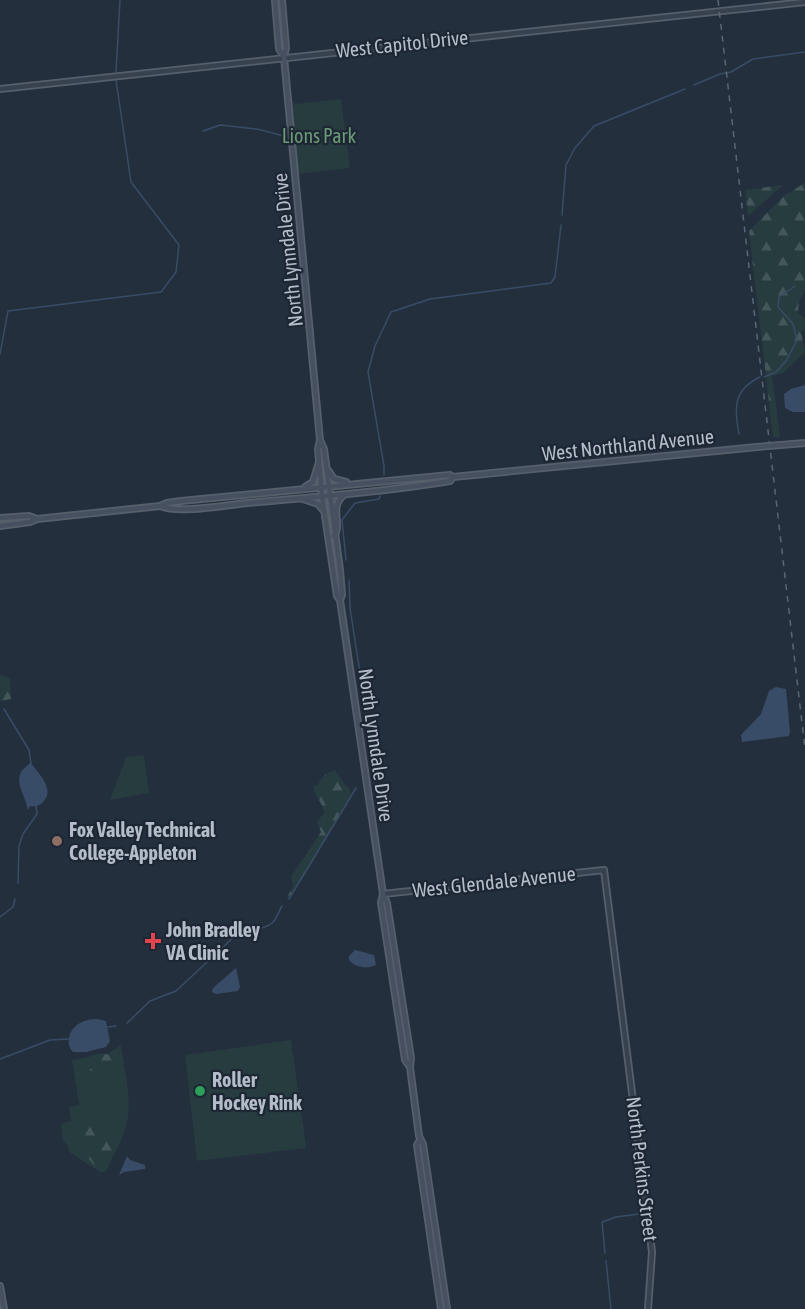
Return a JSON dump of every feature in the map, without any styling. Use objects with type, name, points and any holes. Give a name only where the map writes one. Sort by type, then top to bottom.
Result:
[{"type":"main road","name":"North Lynndale Drive","points":[[275,0],[279,49],[284,57]]},
{"type":"main road","name":"North Lynndale Drive","points":[[282,0],[286,48],[284,57],[320,440],[318,449],[324,513],[337,596],[340,600],[383,894],[387,903],[411,1059],[410,1067],[420,1140],[423,1144],[447,1309]]},
{"type":"main road","name":"North Lynndale Drive","points":[[320,440],[324,449],[342,595],[340,600]]},
{"type":"main road","name":"West Northland Avenue","points":[[0,526],[37,519],[298,489],[450,475],[453,477],[805,443]]},
{"type":"main road","points":[[298,489],[313,482],[319,462]]},
{"type":"main road","points":[[326,468],[332,478],[339,482],[368,480],[372,482]]},
{"type":"main road","name":"West Northland Avenue","points":[[160,506],[168,509],[197,508],[329,496],[423,486],[450,481],[453,477]]},
{"type":"main road","points":[[334,536],[337,532],[337,504],[345,494]]},
{"type":"main road","points":[[302,498],[318,504],[324,513]]},
{"type":"main road","name":"West Northland Avenue","points":[[0,518],[29,516],[37,519]]},
{"type":"main road","name":"North Lynndale Drive","points":[[420,1140],[417,1145],[441,1309]]},
{"type":"main road","points":[[0,1286],[4,1309]]},
{"type":"street","name":"West Capitol Drive","points":[[0,88],[805,2]]},
{"type":"street","name":"West Glendale Avenue","points":[[383,894],[604,870]]},
{"type":"street","name":"North Perkins Street","points":[[604,870],[652,1252],[648,1309]]},
{"type":"green space","name":"Lions Park","points":[[288,95],[295,104],[341,99],[350,168],[296,174]]},
{"type":"green space","points":[[805,183],[805,291],[799,301],[798,313],[805,319],[805,330],[801,332],[805,352],[783,373],[772,376],[780,437],[773,437],[749,231],[785,195]]},
{"type":"green space","points":[[783,185],[748,216],[745,190]]},
{"type":"green space","points":[[0,676],[10,679],[11,699],[0,701]]},
{"type":"green space","points":[[144,755],[149,793],[110,800],[126,757]]},
{"type":"green space","points":[[335,770],[350,789],[351,794],[309,868],[288,899],[293,887],[291,877],[321,832],[317,822],[324,813],[313,786],[318,785],[325,775]]},
{"type":"green space","points":[[291,1040],[305,1148],[197,1161],[185,1055]]},
{"type":"green space","points":[[121,1045],[128,1089],[127,1123],[108,1168],[105,1172],[100,1172],[69,1152],[68,1146],[63,1141],[61,1124],[71,1121],[69,1107],[79,1105],[72,1060],[107,1054]]},
{"type":"green space","points":[[116,1052],[113,1066],[108,1067],[101,1074],[89,1070],[94,1066],[88,1064],[86,1060],[91,1056],[110,1055]]},
{"type":"green space","points":[[93,1116],[94,1122],[110,1134],[115,1142],[114,1152],[105,1170],[93,1164],[88,1158],[92,1153],[74,1134],[74,1127],[81,1120]]},
{"type":"water","points":[[805,385],[805,412],[793,412],[785,408],[784,394],[791,389]]},
{"type":"water","points":[[776,687],[786,689],[789,736],[742,742],[741,735],[761,714],[769,691]]},
{"type":"water","points":[[31,763],[48,792],[42,803],[30,806],[28,810],[19,779],[24,768]]},
{"type":"water","points":[[355,950],[374,955],[376,965],[361,967],[352,963],[349,956]]},
{"type":"water","points":[[236,968],[240,987],[238,991],[216,994],[212,992],[213,988]]},
{"type":"water","points":[[97,1019],[106,1021],[110,1041],[106,1047],[86,1052],[73,1052],[69,1039],[74,1027],[82,1022]]},
{"type":"water","points":[[127,1156],[130,1160],[145,1165],[145,1169],[119,1175]]},
{"type":"waterway","points":[[116,72],[120,0]]},
{"type":"waterway","points":[[694,85],[731,72],[753,59],[805,52]]},
{"type":"waterway","points":[[0,354],[8,311],[161,292],[176,272],[179,245],[131,182],[116,80]]},
{"type":"waterway","points":[[562,215],[566,165],[575,148],[594,126],[685,89]]},
{"type":"waterway","points":[[203,131],[220,125],[257,129],[284,136]]},
{"type":"waterway","points":[[384,475],[368,372],[375,346],[391,312],[430,299],[551,283],[555,277],[561,225]]},
{"type":"waterway","points":[[764,377],[776,372],[786,361],[797,340],[793,324],[778,307],[779,297],[795,286]]},
{"type":"waterway","points":[[739,434],[736,408],[740,394],[751,382],[760,377]]},
{"type":"waterway","points":[[346,560],[342,520],[355,503],[379,499],[380,496]]},
{"type":"waterway","points":[[349,580],[350,608],[364,699]]},
{"type":"waterway","points":[[4,709],[29,750],[31,764]]},
{"type":"waterway","points":[[367,722],[372,772]]},
{"type":"waterway","points":[[289,899],[356,788]]},
{"type":"waterway","points":[[18,883],[19,846],[23,834],[37,814],[36,805]]},
{"type":"waterway","points":[[0,917],[13,907],[15,899]]},
{"type":"waterway","points":[[127,1023],[150,1001],[176,991],[236,935],[272,923],[282,906]]},
{"type":"waterway","points":[[108,1027],[116,1026]]},
{"type":"waterway","points":[[0,1059],[50,1040],[69,1039]]},
{"type":"waterway","points":[[605,1253],[602,1222],[616,1217],[639,1214]]},
{"type":"waterway","points":[[606,1261],[611,1309]]},
{"type":"railway","points":[[718,0],[805,749]]},
{"type":"place","name":"Fox Valley Technical College-Appleton","points":[[57,841]]},
{"type":"place","name":"John Bradley VA Clinic","points":[[153,941]]},
{"type":"place","name":"Roller Hockey Rink","points":[[200,1091]]}]
